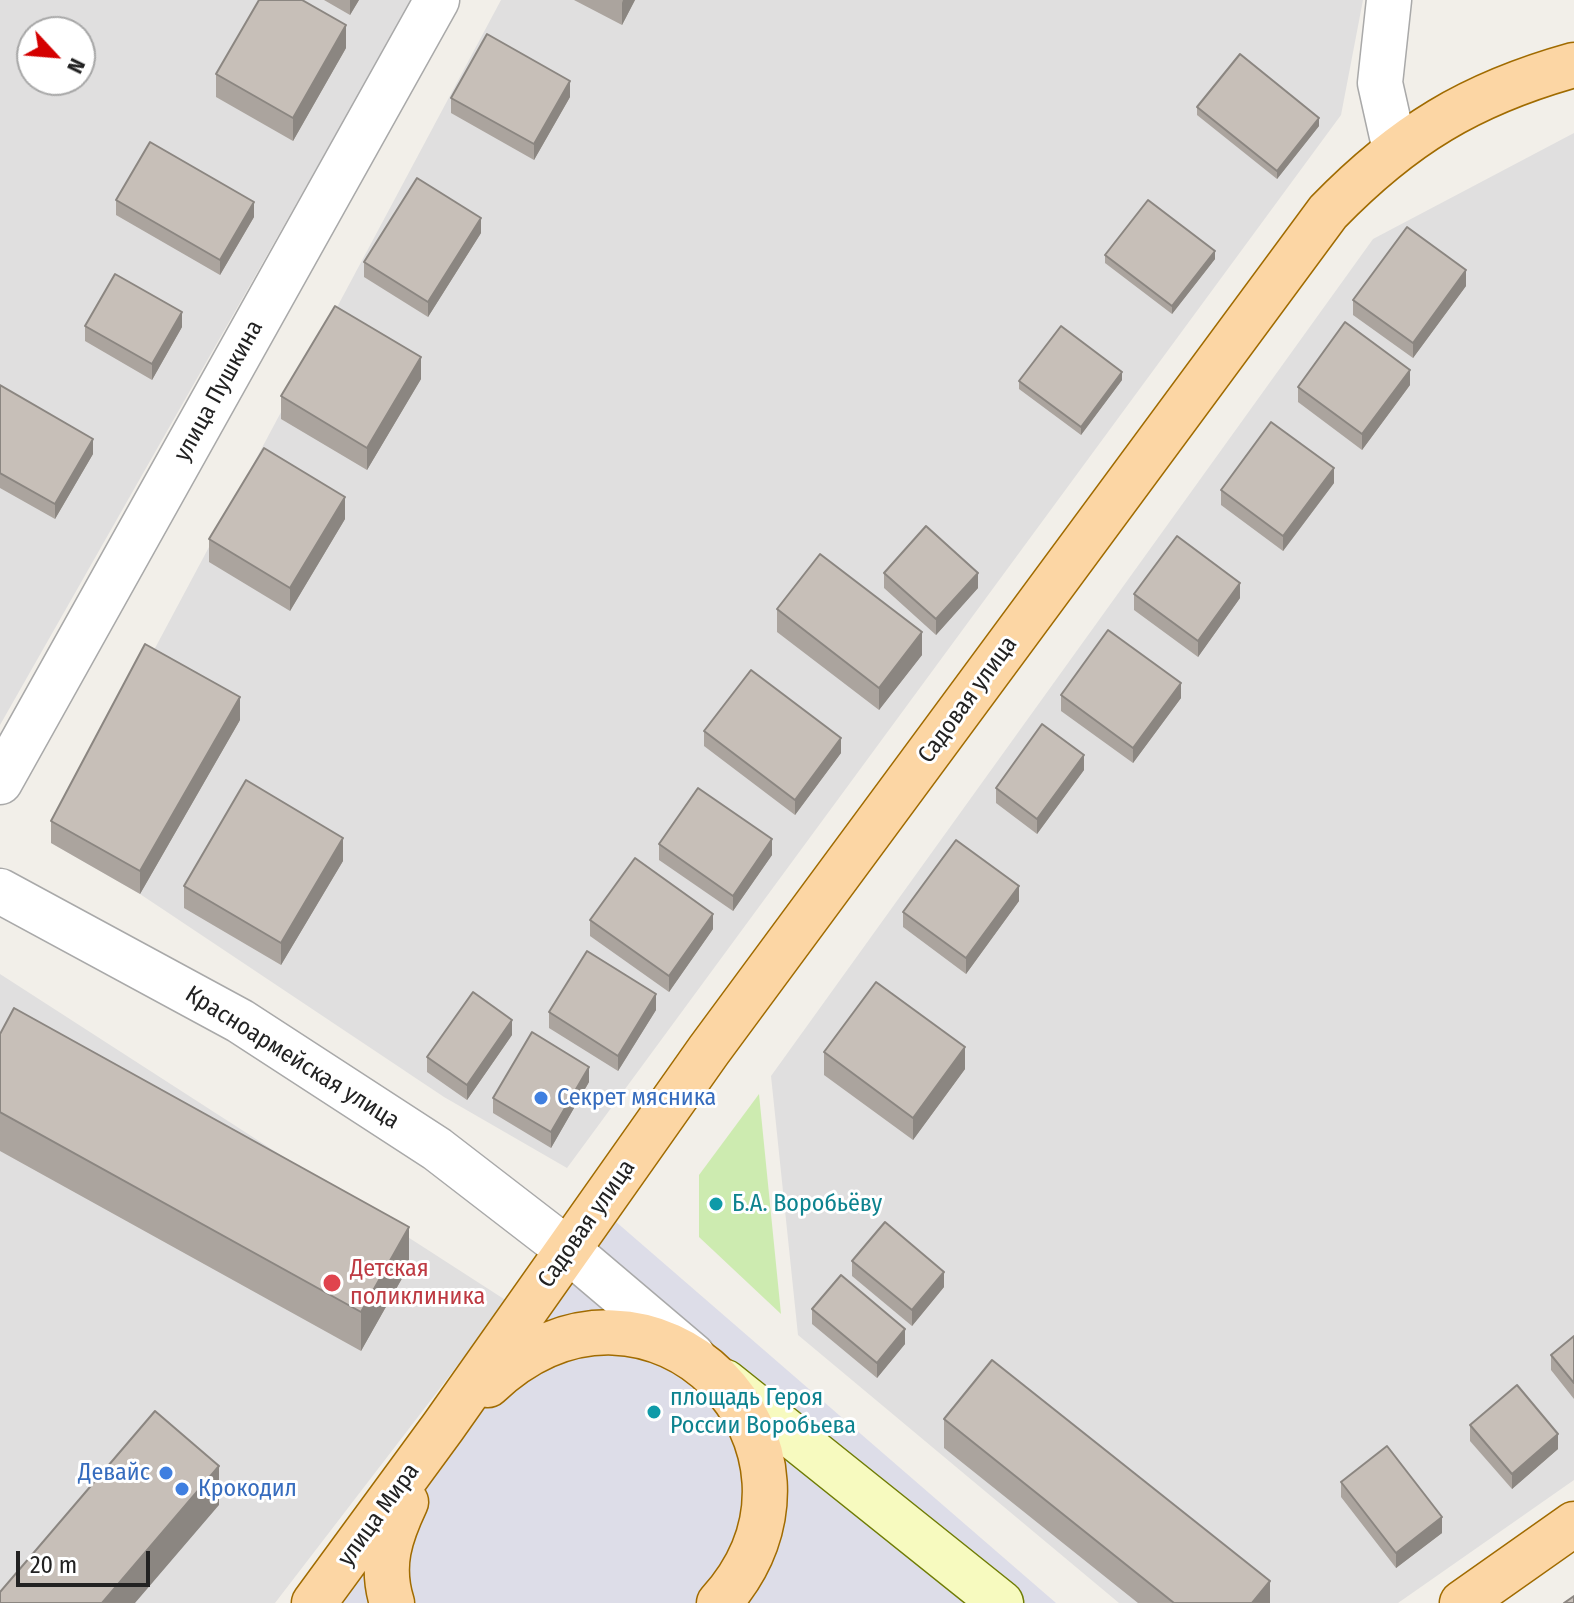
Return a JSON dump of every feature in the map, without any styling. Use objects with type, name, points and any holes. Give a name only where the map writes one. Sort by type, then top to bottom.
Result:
[{"type":"main road","name":"Садовая улица","points":[[443,1427],[709,1050],[1339,201],[1395,150],[1462,107],[1536,75],[1574,65]]},
{"type":"main road","points":[[392,1603],[385,1567],[389,1541],[443,1427],[513,1363],[549,1343],[575,1336],[616,1333],[642,1336],[680,1350],[1001,1603]]},
{"type":"main road","points":[[712,1373],[744,1413],[756,1443],[763,1491],[760,1523],[751,1554],[735,1583],[719,1603]]},
{"type":"main road","name":"улица Мира","points":[[314,1603],[443,1427]]},
{"type":"main road","points":[[1462,1603],[1574,1524]]},
{"type":"street","name":"улица Пушкина","points":[[0,782],[437,0]]},
{"type":"street","points":[[1389,0],[1380,83],[1395,150]]},
{"type":"street","name":"Красноармейская улица","points":[[0,891],[240,1021],[455,1161],[568,1250],[712,1373]]},
{"type":"shaded area","points":[[0,0],[412,0],[0,725]]},
{"type":"shaded area","points":[[501,0],[1363,0],[1341,115],[567,1168],[444,1097],[140,894],[51,843]]},
{"type":"shaded area","points":[[1574,133],[1574,1480],[1398,1603],[1119,1603],[798,1335],[771,1076],[1373,239]]},
{"type":"shaded area","points":[[0,974],[507,1301],[275,1603],[0,1603]]},
{"type":"shaded area","name":"площадь Героя России Воробьева","points":[[615,1221],[1056,1603],[331,1603]]},
{"type":"green space","points":[[759,1094],[781,1314],[699,1237],[699,1175]]},
{"type":"building","points":[[259,0],[302,0],[346,25],[293,118],[216,74]]},
{"type":"building","points":[[487,34],[570,81],[534,144],[451,98]]},
{"type":"building","points":[[1240,54],[1319,118],[1277,171],[1197,107]]},
{"type":"building","points":[[150,142],[254,202],[220,260],[116,200]]},
{"type":"building","points":[[417,178],[481,218],[428,302],[364,262]]},
{"type":"building","points":[[1148,200],[1215,251],[1172,306],[1105,255]]},
{"type":"building","points":[[1407,227],[1466,270],[1413,343],[1353,300]]},
{"type":"building","points":[[115,274],[182,312],[152,364],[85,326]]},
{"type":"building","points":[[335,306],[421,357],[367,448],[281,396]]},
{"type":"building","points":[[1345,322],[1410,370],[1362,434],[1298,387]]},
{"type":"building","points":[[1061,326],[1122,372],[1081,427],[1019,381]]},
{"type":"building","points":[[0,385],[93,439],[55,504],[0,473]]},
{"type":"building","points":[[1271,422],[1334,468],[1283,536],[1221,490]]},
{"type":"building","points":[[264,448],[345,497],[290,588],[209,539]]},
{"type":"building","points":[[926,526],[978,573],[936,619],[884,573]]},
{"type":"building","points":[[1177,536],[1240,583],[1198,641],[1134,594]]},
{"type":"building","points":[[820,554],[922,632],[879,688],[777,609]]},
{"type":"building","points":[[1108,630],[1181,683],[1133,748],[1061,695]]},
{"type":"building","points":[[145,644],[240,697],[140,871],[51,821]]},
{"type":"building","points":[[751,670],[841,738],[795,800],[704,731]]},
{"type":"building","points":[[1042,724],[1084,755],[1037,819],[996,788]]},
{"type":"building","points":[[246,780],[343,838],[281,943],[184,886]]},
{"type":"building","points":[[698,788],[772,839],[733,896],[659,844]]},
{"type":"building","points":[[956,840],[1019,886],[966,958],[903,912]]},
{"type":"building","points":[[635,858],[713,914],[669,976],[590,920]]},
{"type":"building","points":[[587,951],[656,994],[618,1056],[549,1012]]},
{"type":"building","points":[[876,982],[965,1047],[913,1118],[824,1052]]},
{"type":"building","points":[[473,992],[512,1020],[467,1085],[427,1057]]},
{"type":"building","points":[[14,1008],[409,1227],[361,1312],[0,1112],[0,1034]]},
{"type":"building","name":"Секрет мясника","points":[[532,1032],[589,1067],[551,1132],[493,1098]]},
{"type":"building","points":[[885,1222],[944,1272],[912,1310],[852,1261]]},
{"type":"building","points":[[841,1275],[905,1329],[877,1363],[812,1309]]},
{"type":"building","points":[[1574,1336],[1574,1383],[1551,1355]]},
{"type":"building","points":[[992,1360],[1270,1581],[1252,1603],[1174,1603],[944,1419]]},
{"type":"building","points":[[1517,1385],[1558,1434],[1512,1474],[1470,1425]]},
{"type":"building","points":[[155,1411],[219,1466],[102,1603],[0,1603],[0,1592]]},
{"type":"building","points":[[1387,1446],[1442,1517],[1396,1553],[1341,1482]]},
{"type":"place","name":"Секрет мясника","points":[[541,1098]]},
{"type":"place","name":"Б.А. Воробьёву","points":[[716,1204]]},
{"type":"place","name":"Детская поликлиника","points":[[332,1283]]},
{"type":"place","name":"площадь Героя России Воробьева","points":[[654,1412]]},
{"type":"place","name":"Девайс","points":[[166,1473]]},
{"type":"place","name":"Крокодил","points":[[182,1489]]}]
